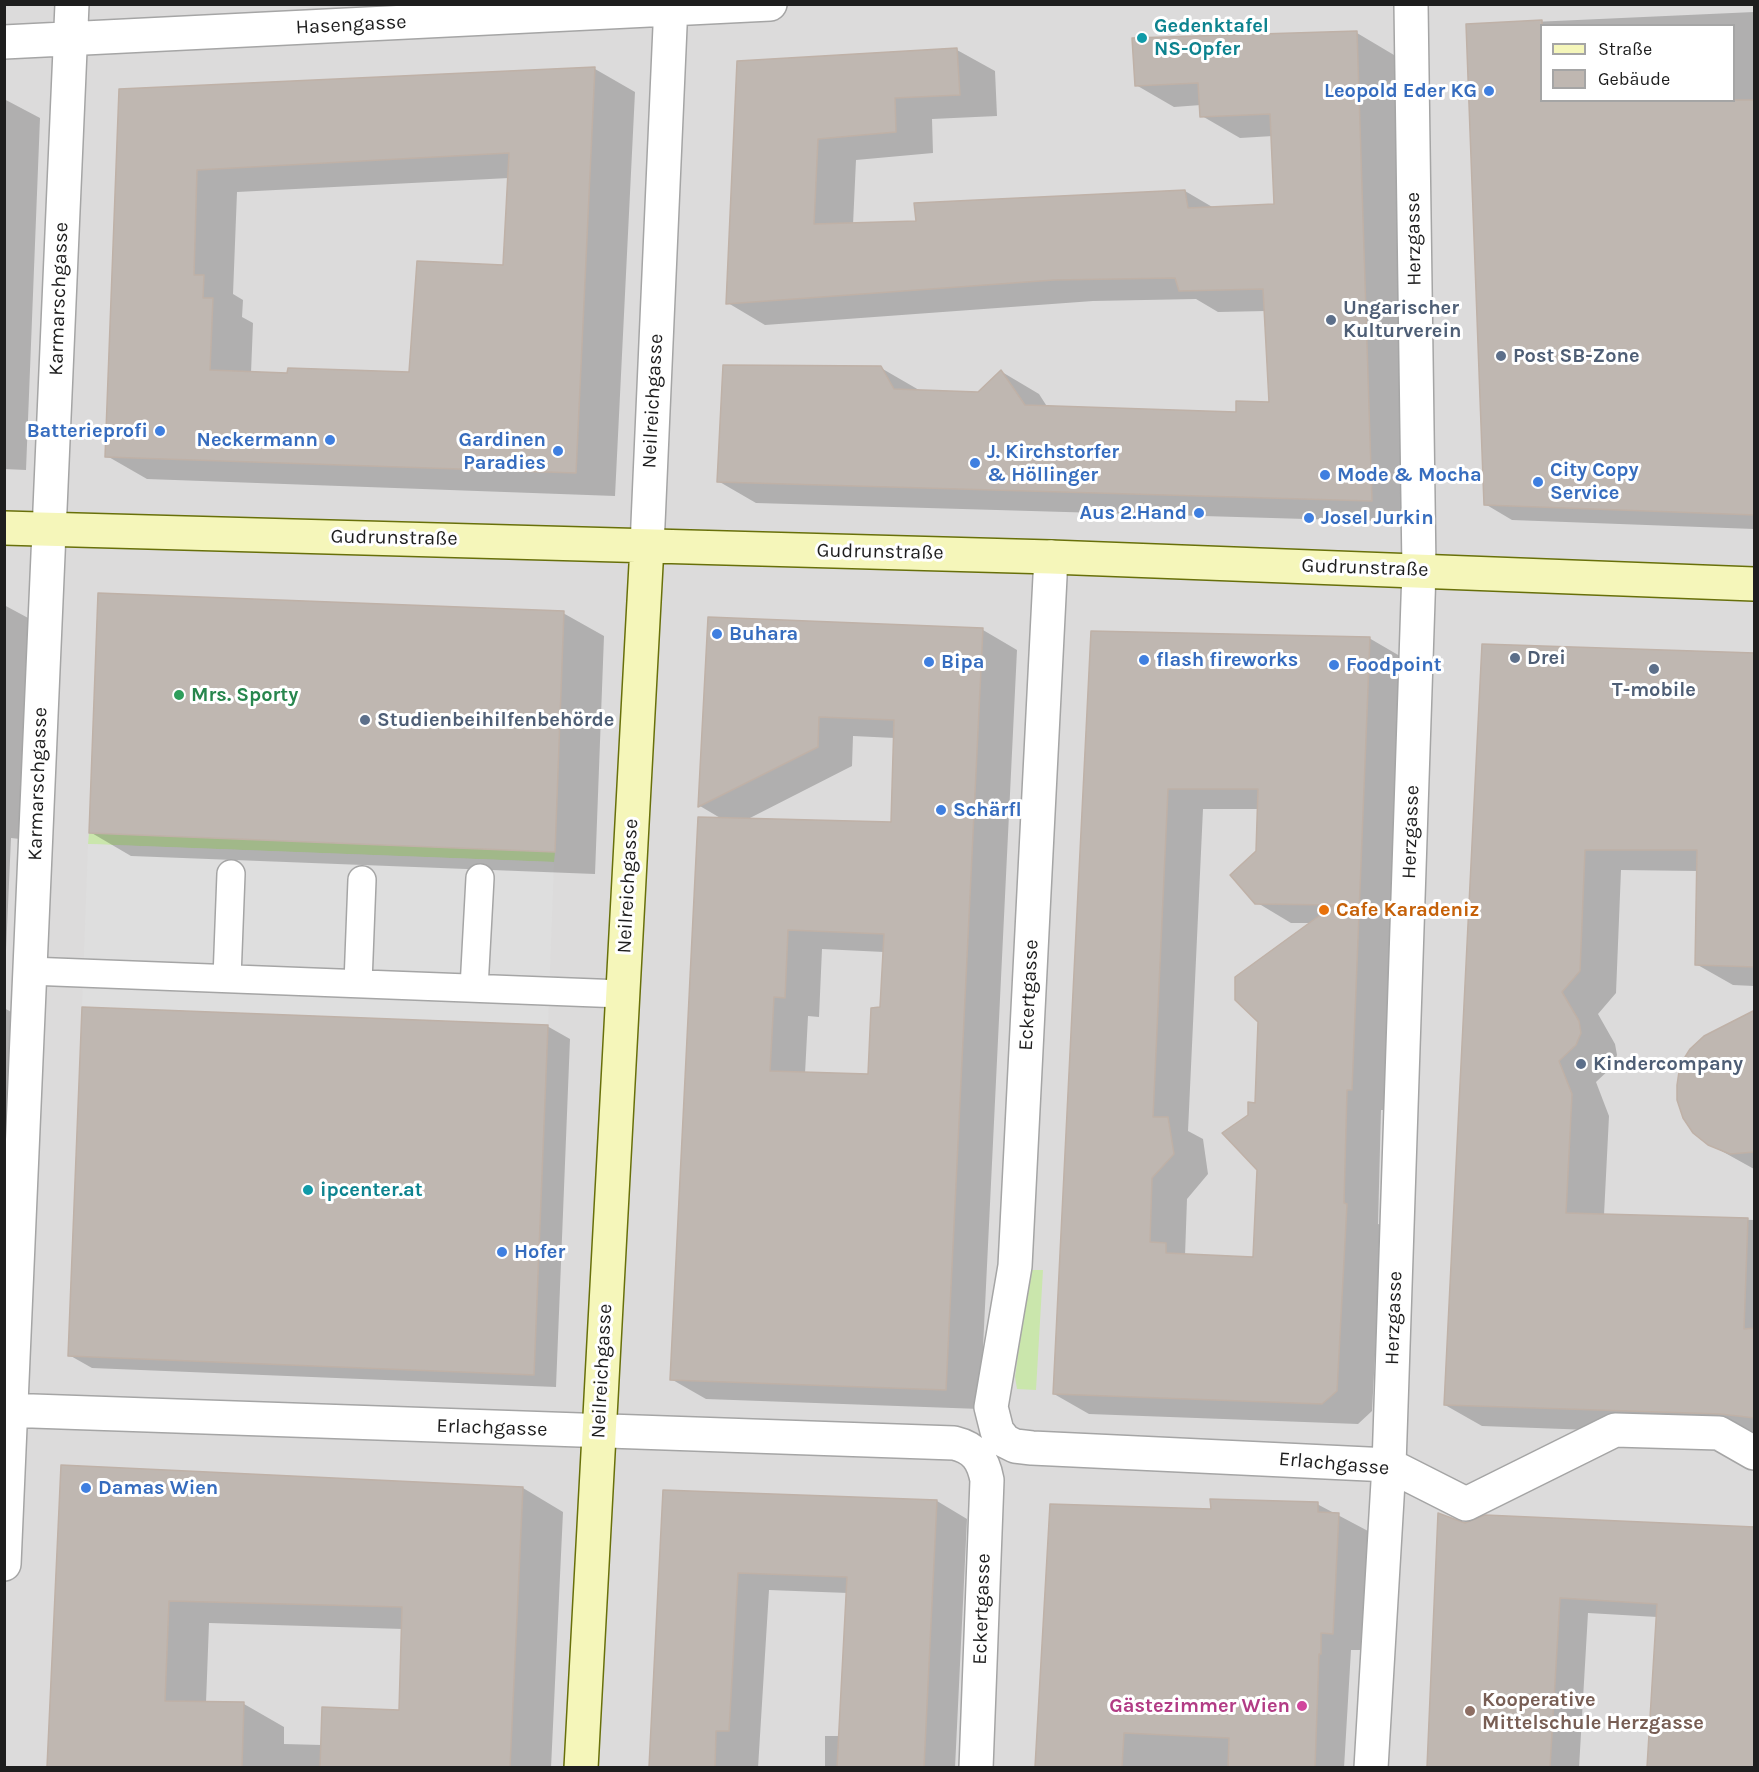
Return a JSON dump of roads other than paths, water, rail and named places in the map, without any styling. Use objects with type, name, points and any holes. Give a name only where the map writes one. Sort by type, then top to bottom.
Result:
[{"type":"main road","name":"Gudrunstraße","points":[[4,528],[1052,557],[1755,584]]},
{"type":"main road","name":"Neilreichgasse","points":[[581,1767],[646,546]]},
{"type":"street","name":"Karmarschgasse","points":[[4,1564],[7,1410],[72,4]]},
{"type":"street","name":"Hasengasse","points":[[4,42],[671,7],[770,4]]},
{"type":"street","name":"Herzgasse","points":[[1371,1767],[1389,1465],[1419,570],[1411,4]]},
{"type":"street","name":"Neilreichgasse","points":[[646,546],[671,7]]},
{"type":"street","name":"Eckertgasse","points":[[976,1767],[987,1480],[985,1466],[991,1407],[1014,1266],[1052,557]]},
{"type":"street","name":"Erlachgasse","points":[[7,1410],[954,1443],[968,1446],[987,1442],[1032,1448],[1389,1465],[1466,1503],[1615,1430],[1719,1433],[1755,1452]]},
{"type":"lane","points":[[227,978],[231,874]]},
{"type":"lane","points":[[474,988],[480,878]]},
{"type":"lane","points":[[358,984],[362,880]]},
{"type":"lane","points":[[29,971],[622,994]]},
{"type":"place","name":"Gedenktafel NS-Opfer","points":[[1142,38]]},
{"type":"place","name":"Leopold Eder KG","points":[[1489,91]]},
{"type":"place","name":"Ungarischer Kulturverein","points":[[1331,320]]},
{"type":"place","name":"Post SB-Zone","points":[[1501,356]]},
{"type":"place","name":"Batterieprofi","points":[[160,431]]},
{"type":"place","name":"Neckermann","points":[[330,440]]},
{"type":"place","name":"Gardinen Paradies","points":[[558,451]]},
{"type":"place","name":"J. Kirchstorfer & Höllinger","points":[[975,463]]},
{"type":"place","name":"Mode & Mocha","points":[[1325,475]]},
{"type":"place","name":"City Copy Service","points":[[1538,482]]},
{"type":"place","name":"Aus 2.Hand","points":[[1199,513]]},
{"type":"place","name":"Josel Jurkin","points":[[1309,518]]},
{"type":"place","name":"Buhara","points":[[717,634]]},
{"type":"place","name":"Drei","points":[[1515,658]]},
{"type":"place","name":"flash fireworks","points":[[1144,660]]},
{"type":"place","name":"Bipa","points":[[929,662]]},
{"type":"place","name":"Foodpoint","points":[[1334,665]]},
{"type":"place","name":"T-mobile","points":[[1654,669]]},
{"type":"place","name":"Mrs. Sporty","points":[[179,695]]},
{"type":"place","name":"Studienbeihilfenbehörde","points":[[365,720]]},
{"type":"place","name":"Schärfl","points":[[941,810]]},
{"type":"place","name":"Cafe Karadeniz","points":[[1324,910]]},
{"type":"place","name":"Kindercompany","points":[[1581,1064]]},
{"type":"place","name":"ipcenter.at","points":[[308,1190]]},
{"type":"place","name":"Hofer","points":[[502,1252]]},
{"type":"place","name":"Damas Wien","points":[[86,1488]]},
{"type":"place","name":"Gästezimmer Wien","points":[[1302,1706]]},
{"type":"place","name":"Kooperative Mittelschule Herzgasse","points":[[1470,1711]]}]
